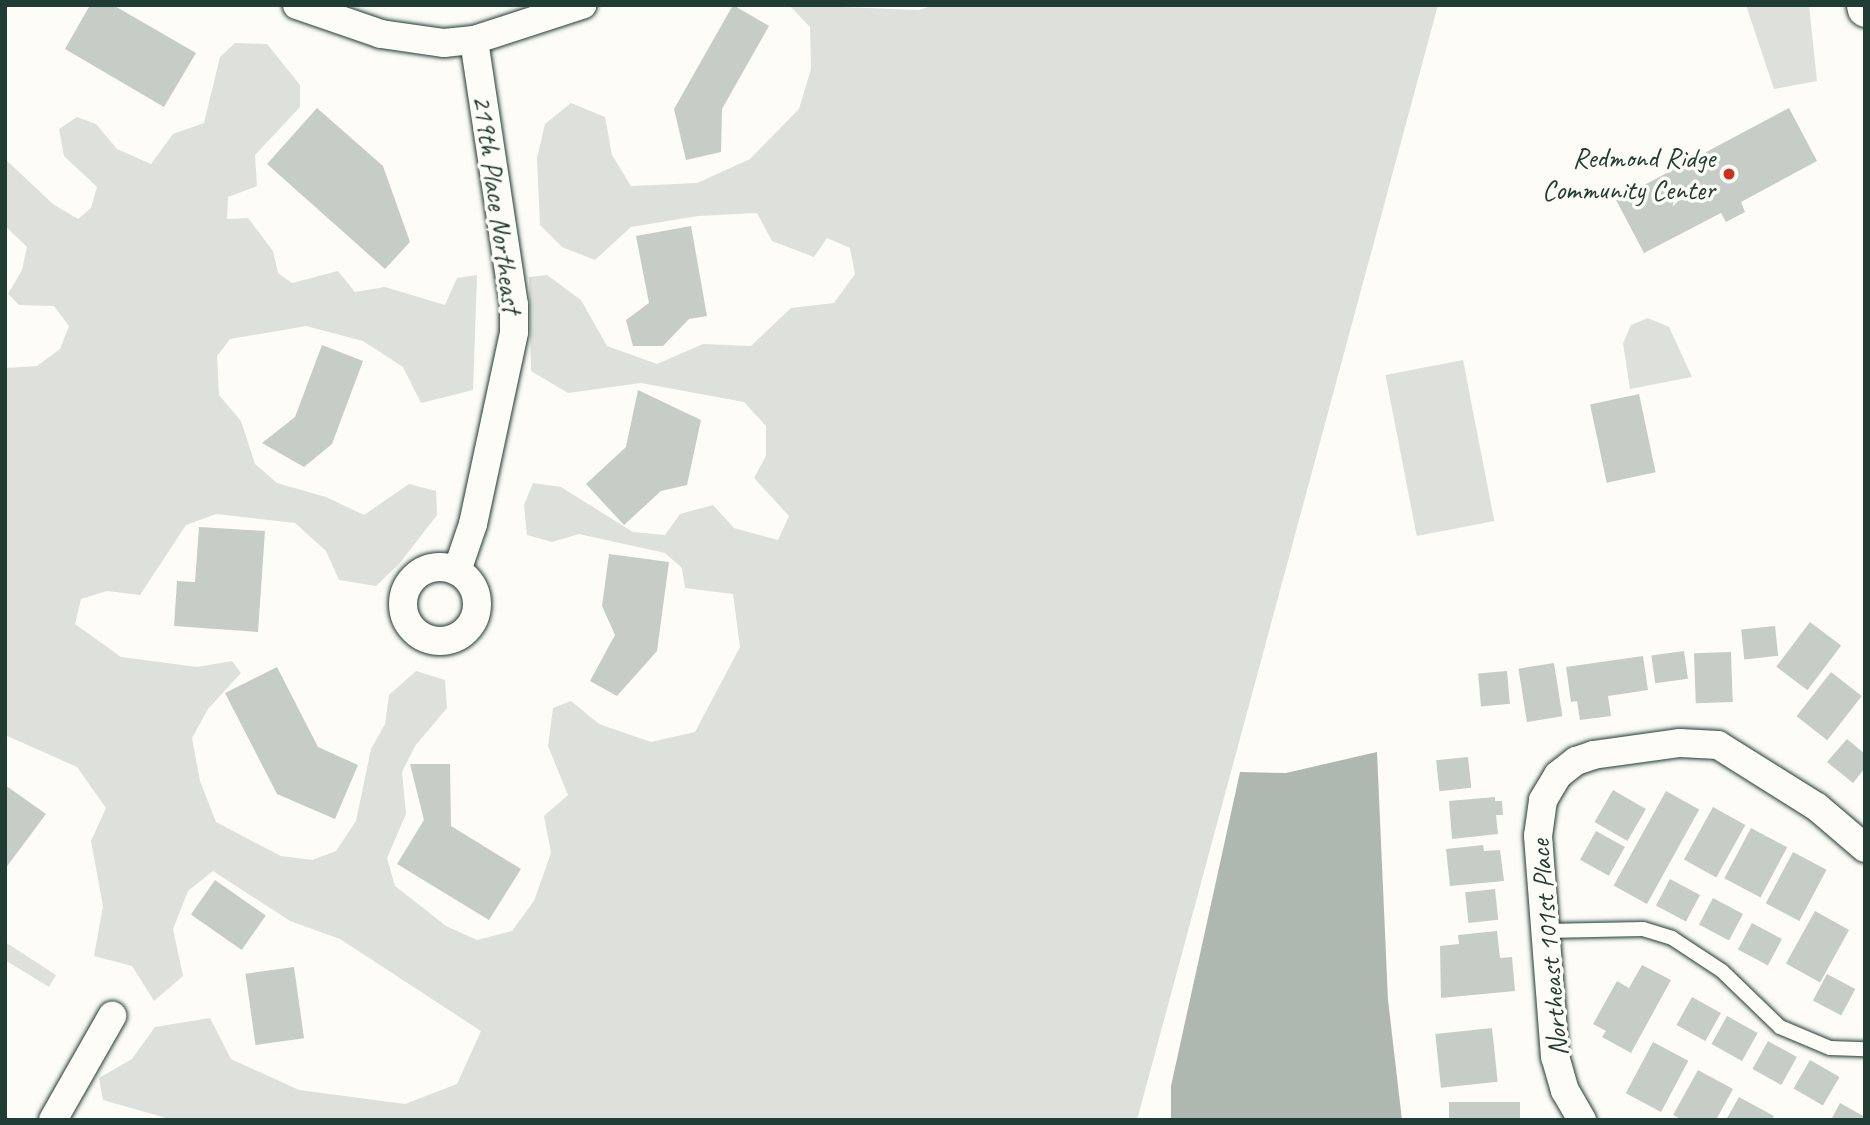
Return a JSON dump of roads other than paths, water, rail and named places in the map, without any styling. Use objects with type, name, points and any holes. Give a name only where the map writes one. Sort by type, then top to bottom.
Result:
[{"type":"street","points":[[298,5],[381,34],[444,43],[474,40],[582,5]]},
{"type":"street","name":"219th Place Northeast","points":[[457,571],[473,524],[514,332],[474,40]]},
{"type":"street","name":"Northeast 101st Place","points":[[1582,1120],[1565,1091],[1555,1057],[1546,931],[1539,817],[1543,800],[1558,775],[1592,755],[1680,743],[1718,745],[1817,807],[1865,848]]},
{"type":"street","points":[[53,1120],[111,1016]]},
{"type":"lane","points":[[1546,931],[1643,929],[1672,938],[1722,971],[1780,1027],[1830,1048],[1865,1049]]},
{"type":"place","name":"Redmond Ridge Community Center","points":[[1729,174]]}]
